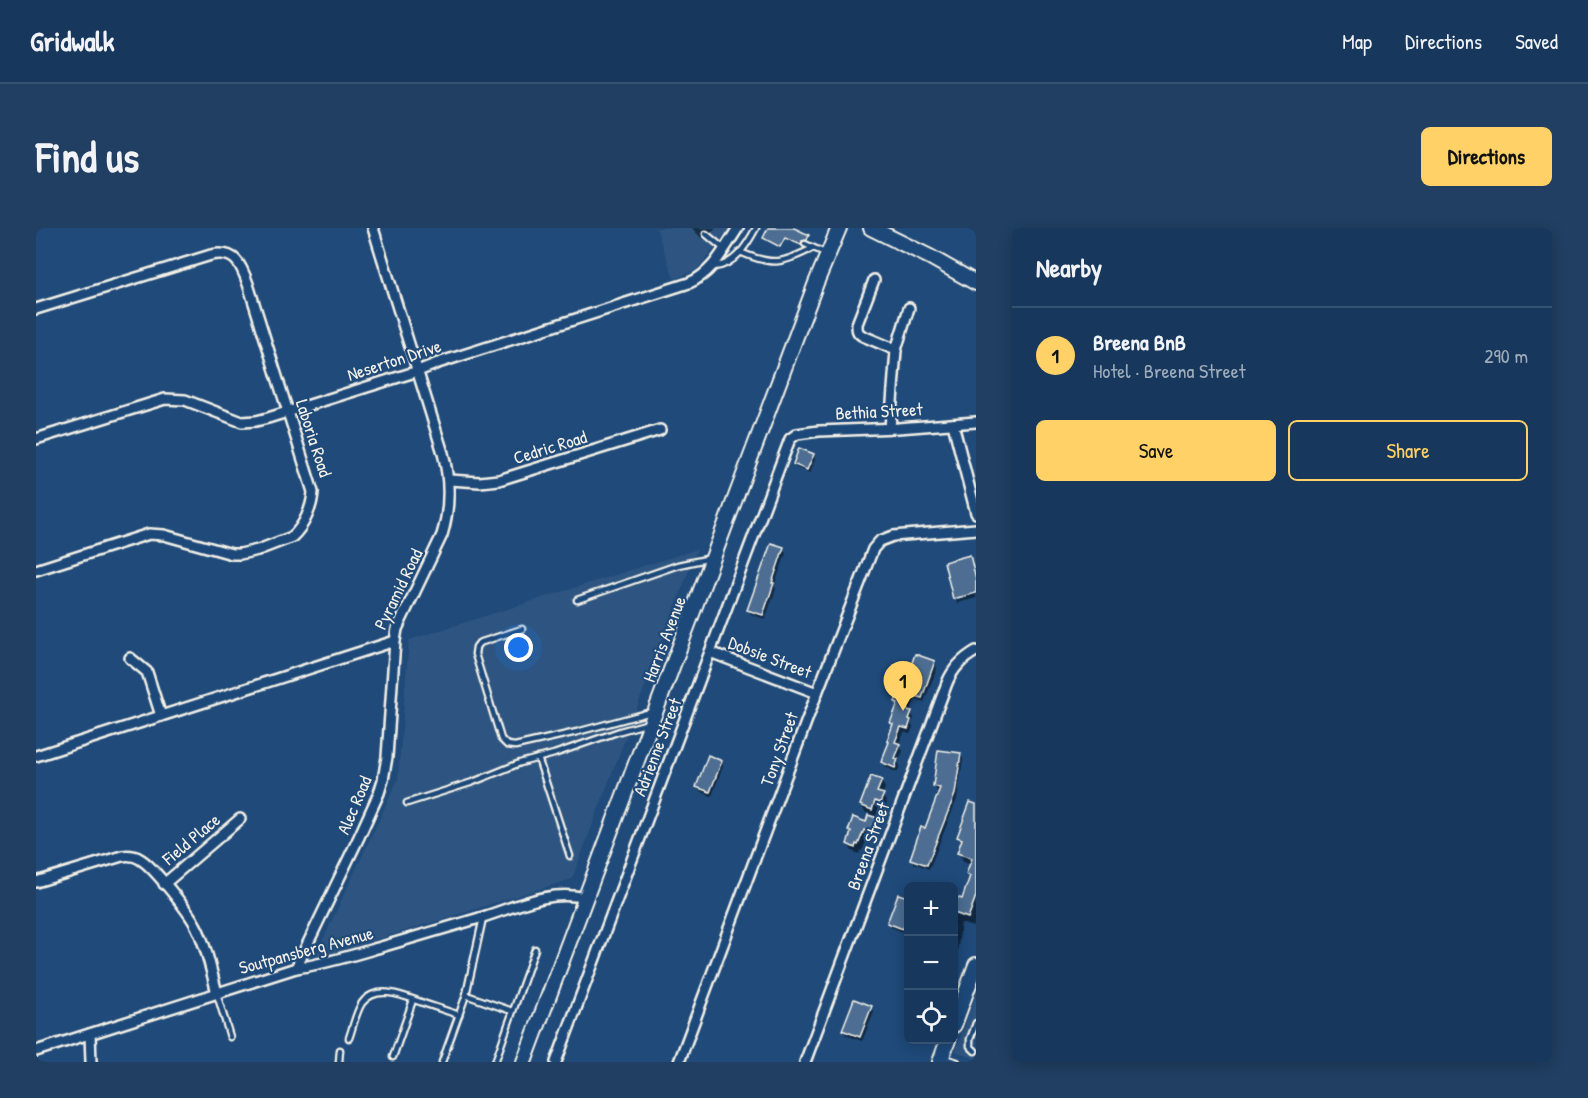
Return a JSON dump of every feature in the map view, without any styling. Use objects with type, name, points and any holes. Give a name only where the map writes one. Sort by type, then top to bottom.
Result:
[{"type":"main road","name":"Harris Avenue","points":[[524,1062],[838,228]]},
{"type":"main road","points":[[871,228],[976,282]]},
{"type":"main road","points":[[958,1017],[972,989],[976,965]]},
{"type":"main road","points":[[941,1059],[947,1044]]},
{"type":"street","name":"Pyramid Road","points":[[36,756],[395,641],[396,628],[442,535],[446,520],[449,480],[443,453],[373,228]]},
{"type":"street","name":"Neserton Drive","points":[[36,439],[165,399],[185,400],[242,422],[256,421],[288,412],[688,283],[702,276],[711,267],[738,228]]},
{"type":"street","name":"Laboria Road","points":[[36,309],[211,255],[223,254],[234,258],[239,262],[258,315],[313,492],[308,514],[297,532],[292,537],[267,547],[232,554],[149,534],[36,570]]},
{"type":"street","points":[[874,280],[857,324],[857,330],[862,336],[896,350]]},
{"type":"street","points":[[890,428],[896,350],[909,308]]},
{"type":"street","name":"Bethia Street","points":[[788,444],[791,437],[800,433],[976,423]]},
{"type":"street","points":[[953,424],[976,513]]},
{"type":"street","name":"Cedric Road","points":[[449,480],[480,482],[499,480],[660,430]]},
{"type":"street","name":"Adrienne Street","points":[[556,1062],[788,444]]},
{"type":"street","name":"Tony Street","points":[[679,1062],[817,693],[876,544],[893,536],[976,529]]},
{"type":"street","name":"Alec Road","points":[[296,968],[359,837],[383,780],[387,757],[395,641]]},
{"type":"street","name":"Breena Street","points":[[805,1062],[947,683],[962,660],[976,651]]},
{"type":"street","name":"Dobsie Street","points":[[710,652],[817,693]]},
{"type":"street","points":[[130,658],[147,672],[161,716]]},
{"type":"street","name":"Field Place","points":[[164,884],[240,819]]},
{"type":"street","points":[[36,882],[127,855],[143,860],[196,927],[204,946],[217,993]]},
{"type":"street","name":"Soutpansberg Avenue","points":[[36,1051],[296,968],[315,965],[535,900],[558,895],[586,898]]},
{"type":"street","points":[[90,1034],[91,1062]]},
{"type":"lane","points":[[711,267],[723,266],[731,261],[749,241],[756,228]]},
{"type":"lane","points":[[706,234],[724,249]]},
{"type":"lane","points":[[805,244],[828,255]]},
{"type":"lane","points":[[740,252],[759,260],[775,262],[798,256],[813,248]]},
{"type":"lane","points":[[577,600],[678,565],[714,557]]},
{"type":"lane","points":[[522,628],[479,642],[475,654],[501,739],[507,745],[515,746],[654,716]]},
{"type":"lane","points":[[407,803],[473,783],[520,763],[554,754],[654,716]]},
{"type":"lane","points":[[538,758],[570,856]]},
{"type":"lane","points":[[442,1062],[466,995],[483,917]]},
{"type":"lane","points":[[495,1062],[535,949]]},
{"type":"lane","points":[[217,993],[230,1037]]},
{"type":"lane","points":[[349,1038],[362,1004],[366,999],[384,993],[395,994],[459,1015]]},
{"type":"lane","points":[[466,995],[512,1011]]},
{"type":"lane","points":[[393,1057],[413,1000]]},
{"type":"lane","points":[[975,1051],[970,1046],[970,1039],[976,1023]]},
{"type":"lane","points":[[339,1062],[340,1050]]},
{"type":"lane","points":[[941,1059],[957,1062]]},
{"type":"shaded area","points":[[656,228],[730,228],[697,270],[674,279]]},
{"type":"shaded area","points":[[697,549],[572,879],[314,959],[398,779],[409,640]]},
{"type":"shaded area","points":[[976,996],[976,1059],[955,1051]]},
{"type":"building","points":[[768,228],[794,228],[809,235],[801,245],[785,238],[780,247],[763,238]]},
{"type":"building","points":[[799,448],[814,454],[807,470],[793,464]]},
{"type":"building","points":[[771,543],[784,547],[763,615],[747,610]]},
{"type":"building","points":[[970,555],[976,580],[976,593],[953,599],[944,562]]},
{"type":"building","points":[[915,654],[935,661],[922,698],[912,695],[907,710],[912,711],[908,729],[901,727],[895,742],[901,744],[895,758],[898,759],[895,768],[881,762],[889,742],[887,741],[893,724],[890,723],[898,703],[895,702],[899,690],[902,691]]},
{"type":"building","points":[[938,750],[961,753],[955,794],[927,865],[910,859],[921,827],[925,828],[940,788],[933,786]]},
{"type":"building","points":[[708,755],[722,761],[710,792],[696,787]]},
{"type":"building","points":[[871,776],[882,780],[877,792],[884,794],[880,803],[875,801],[872,810],[860,805]]},
{"type":"building","points":[[970,802],[976,804],[976,896],[968,918],[958,914],[958,898],[962,899],[970,876],[966,874],[972,858],[957,853],[962,839],[957,837]]},
{"type":"building","points":[[868,815],[877,818],[871,833],[864,830],[855,848],[847,844],[851,832],[848,831],[853,817],[866,822]]},
{"type":"building","points":[[898,894],[904,896],[903,929],[887,923]]},
{"type":"building","points":[[854,999],[872,1006],[860,1037],[842,1030]]},
{"type":"place","name":"Breena BnB","points":[[903,711]]}]
